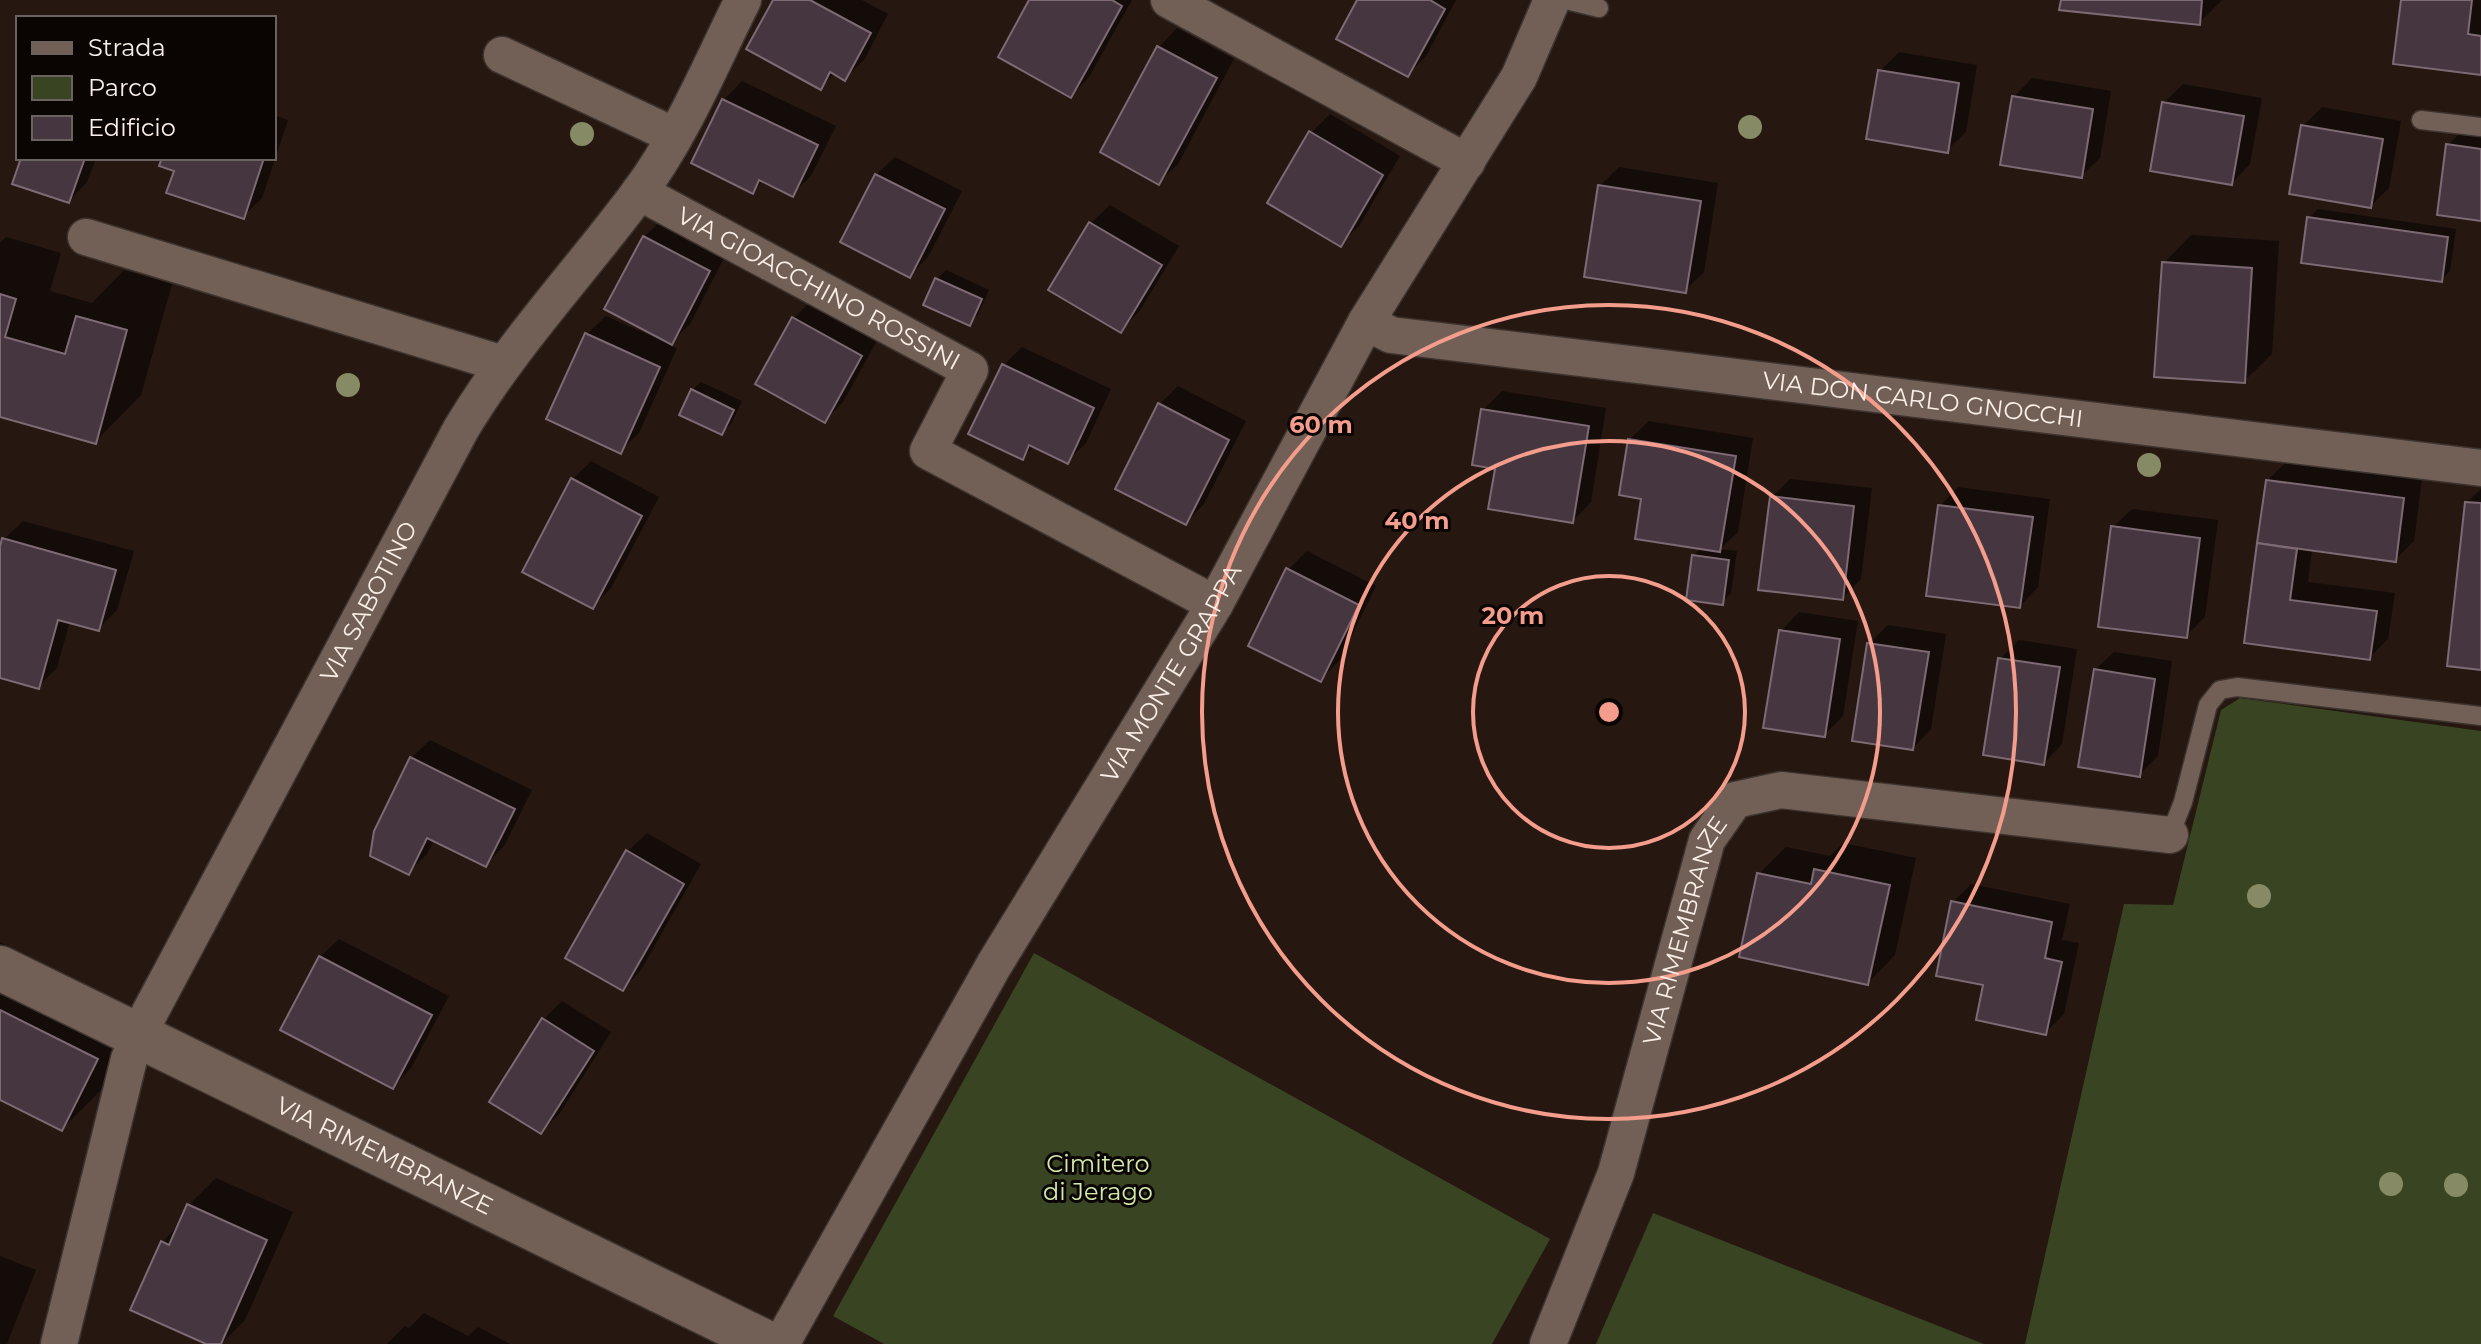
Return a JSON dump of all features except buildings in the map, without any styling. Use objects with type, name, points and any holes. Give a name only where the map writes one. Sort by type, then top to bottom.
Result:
[{"type":"street","name":"VIA SABOTINO","points":[[59,1344],[129,1059],[140,1036],[454,443],[503,364],[639,192],[675,136],[743,0]]},
{"type":"street","points":[[1169,0],[1467,162]]},
{"type":"street","name":"VIA MONTE GRAPPA","points":[[781,1344],[994,965],[1215,604],[1366,322],[1519,77],[1552,0]]},
{"type":"street","points":[[502,55],[675,136]]},
{"type":"street","name":"VIA GIOACCHINO ROSSINI","points":[[639,192],[970,370],[928,451],[1215,604]]},
{"type":"street","points":[[86,237],[503,364]]},
{"type":"street","name":"VIA DON CARLO GNOCCHI","points":[[1366,322],[1391,335],[2481,468]]},
{"type":"street","name":"VIA RIMEMBRANZE","points":[[1548,1344],[1616,1173],[1707,840],[1735,800],[1781,790],[2170,835]]},
{"type":"street","name":"VIA RIMEMBRANZE","points":[[0,968],[419,1170],[769,1344]]},
{"type":"lane","points":[[1566,0],[1599,8]]},
{"type":"lane","points":[[2421,120],[2481,127]]},
{"type":"lane","points":[[2170,835],[2183,802],[2208,705],[2220,690],[2237,687],[2481,716]]},
{"type":"green space","points":[[2240,698],[2481,731],[2481,1344],[2025,1344],[2124,904],[2173,905],[2221,710]]},
{"type":"green space","name":"Cimitero di Jerago","points":[[1034,953],[1550,1239],[1492,1344],[884,1344],[833,1316]]},
{"type":"green space","points":[[1653,1213],[1984,1344],[1596,1344]]}]
